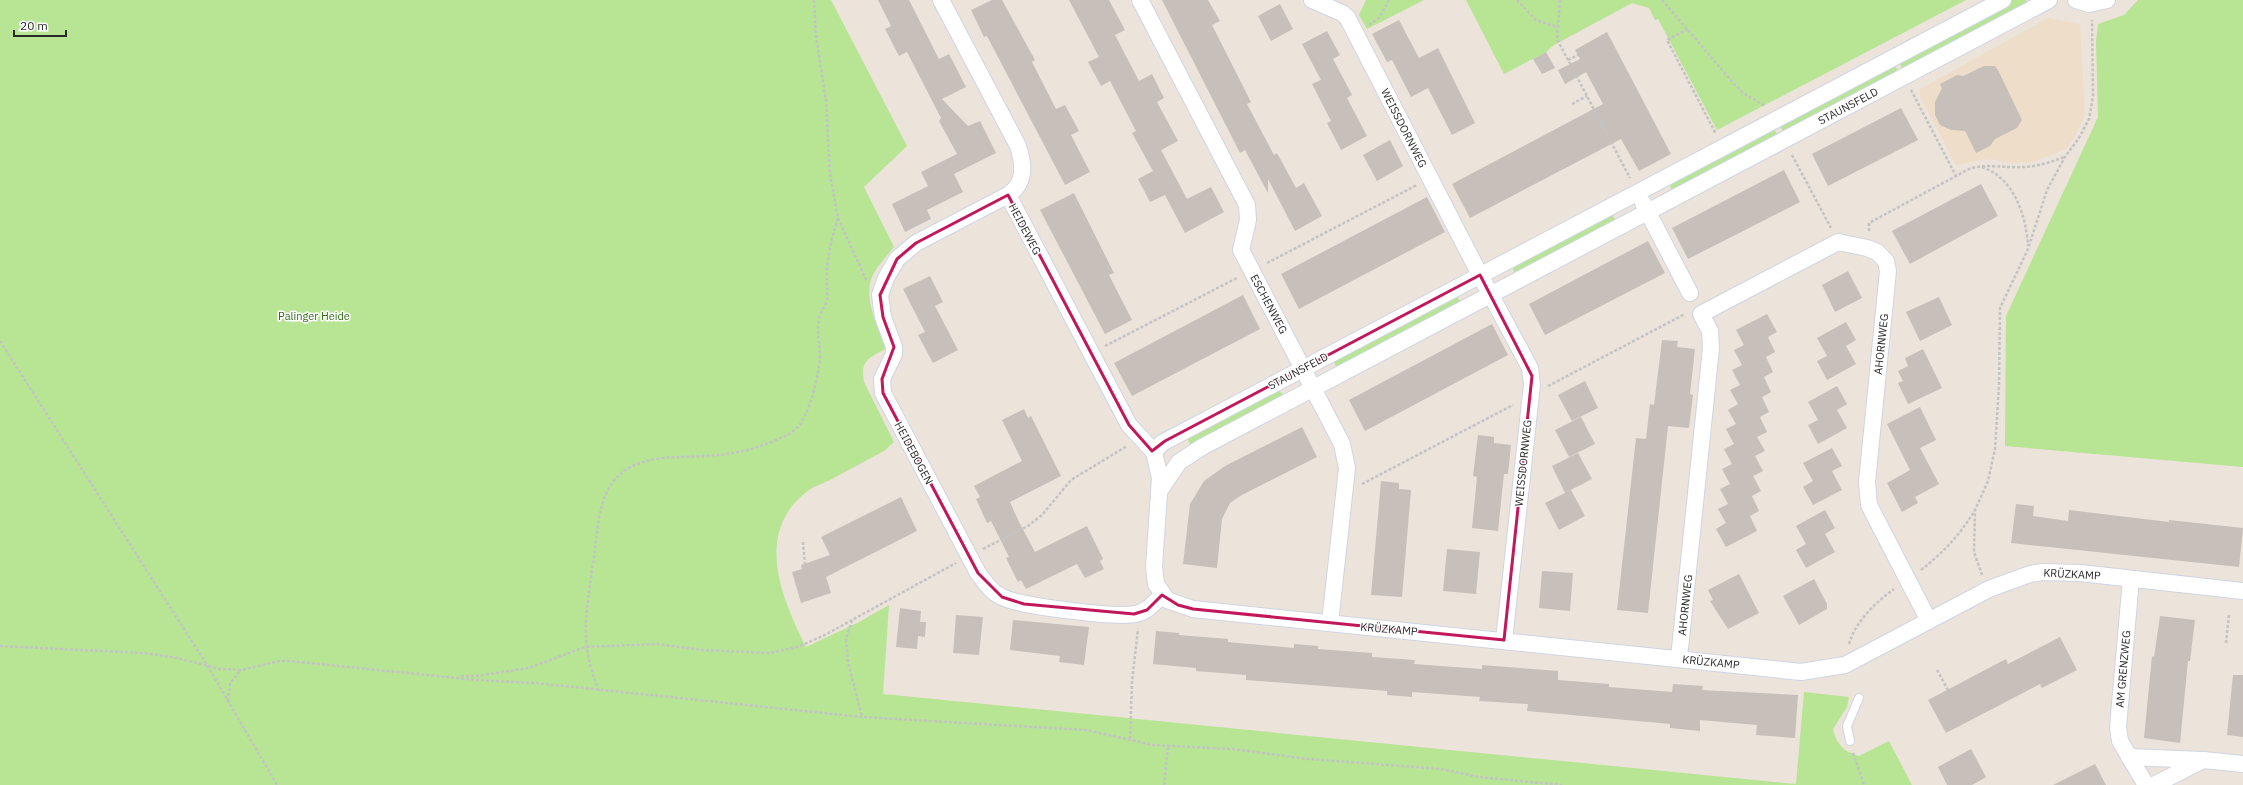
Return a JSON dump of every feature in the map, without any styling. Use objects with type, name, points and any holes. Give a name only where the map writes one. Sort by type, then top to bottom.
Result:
[{"type":"street","name":"HEIDEWEG","points":[[941,0],[1018,146],[1023,162],[1022,177],[1017,189],[1008,195],[1129,425],[1154,452]]},
{"type":"street","name":"ESCHENWEG","points":[[1140,0],[1248,205],[1248,220],[1241,250],[1342,444],[1347,468],[1330,623]]},
{"type":"street","name":"WEISSDORNWEG","points":[[1312,0],[1342,13],[1355,33],[1480,275]]},
{"type":"street","name":"STAUNSFELD","points":[[1162,595],[1156,584],[1154,567],[1160,478],[1154,452],[1165,441],[1480,275],[1635,188],[2003,0]]},
{"type":"street","name":"STAUNSFELD","points":[[1160,490],[1175,466],[1186,456],[2048,0]]},
{"type":"street","points":[[2076,0],[2089,4],[2106,0]]},
{"type":"street","points":[[1635,188],[1690,294]]},
{"type":"street","name":"HEIDEBOGEN","points":[[1008,195],[906,250],[897,259],[886,278],[880,295],[883,316],[894,347],[894,354],[882,379],[883,393],[969,556],[989,588],[1002,597],[1024,604],[1107,614],[1134,614],[1147,610],[1162,595]]},
{"type":"street","points":[[1696,311],[1838,242]]},
{"type":"street","name":"AHORNWEG","points":[[1838,242],[1867,248],[1877,252],[1886,261],[1888,271],[1867,482],[1869,504],[1929,621]]},
{"type":"street","points":[[1480,275],[1491,295]]},
{"type":"street","name":"WEISSDORNWEG","points":[[1491,295],[1530,368],[1532,376],[1504,640]]},
{"type":"street","name":"AHORNWEG","points":[[1679,658],[1711,348],[1710,331],[1696,311]]},
{"type":"street","name":"KRÜZKAMP","points":[[1162,595],[1178,605],[1194,609],[1679,658],[1801,672],[1831,669],[1845,665],[1989,590],[2015,578],[2043,572],[2080,573],[2243,591]]},
{"type":"street","name":"AM GRENZWEG","points":[[2131,578],[2118,728],[2120,741],[2146,785]]},
{"type":"street","points":[[2129,757],[2203,760],[2243,764]]},
{"type":"street","points":[[2154,785],[2203,760]]},
{"type":"lane","points":[[1850,741],[1847,726],[1860,698]]},
{"type":"path","points":[[814,0],[816,36],[826,101],[830,174],[838,218],[865,279],[880,295]]},
{"type":"path","points":[[1355,33],[1379,18],[1390,0]]},
{"type":"path","points":[[1517,0],[1536,20],[1557,27]]},
{"type":"path","points":[[1560,0],[1557,39],[1635,188]]},
{"type":"path","points":[[1662,0],[1735,85],[1743,93],[1765,106],[1768,111]]},
{"type":"path","points":[[1917,572],[1945,551],[1960,534],[1975,510],[1988,481],[1995,449],[1999,385],[2000,308],[2028,248],[2047,190],[2065,157],[2079,138],[2089,119],[2093,96],[2092,19]]},
{"type":"path","points":[[1688,29],[1667,40],[1718,138]]},
{"type":"path","points":[[1568,60],[1578,55]]},
{"type":"path","points":[[1910,88],[1956,176]]},
{"type":"path","points":[[1572,104],[1587,96]]},
{"type":"path","points":[[1790,151],[1838,242]]},
{"type":"path","points":[[1867,248],[1869,223],[1956,176],[1979,166],[2031,167],[2065,157]]},
{"type":"path","points":[[1979,166],[1992,170],[1998,175],[2016,198],[2023,216],[2028,248]]},
{"type":"path","points":[[1263,265],[1418,184]]},
{"type":"path","points":[[599,691],[590,669],[585,647],[586,609],[603,504],[613,482],[626,471],[644,462],[665,457],[704,456],[745,451],[781,438],[800,424],[812,398],[820,354],[817,337],[819,316],[827,300],[828,263],[838,218]]},
{"type":"path","points":[[1091,353],[1242,275]]},
{"type":"path","points":[[1547,387],[1696,311]]},
{"type":"path","points":[[0,341],[207,665],[277,785]]},
{"type":"path","points":[[1361,484],[1514,404]]},
{"type":"path","points":[[452,676],[476,676],[529,668],[585,647],[657,644],[702,650],[770,653],[797,647],[852,620],[969,556],[1028,526],[1042,515],[1071,480],[1128,446]]},
{"type":"path","points":[[1975,510],[1974,552],[1977,565],[1989,590]]},
{"type":"path","points":[[803,542],[805,564]]},
{"type":"path","points":[[1847,649],[1851,636],[1868,612],[1883,596],[1899,585]]},
{"type":"path","points":[[2226,642],[2229,614]]},
{"type":"path","points":[[852,620],[846,639],[848,662],[862,717]]},
{"type":"path","points":[[1130,739],[1132,682],[1138,624]]},
{"type":"path","points":[[0,646],[144,653],[177,658],[220,669],[242,670],[284,661],[452,676],[862,717],[1086,730],[1168,746],[1232,749],[1308,759],[1441,769],[1479,777],[1562,785]]},
{"type":"path","points":[[228,701],[230,683],[242,670]]},
{"type":"path","points":[[1937,670],[1948,690]]},
{"type":"path","points":[[1850,741],[1864,785]]},
{"type":"path","points":[[1164,785],[1168,746]]},
{"type":"highlighted area","points":[[1008,195],[1129,425],[1152,451],[1165,441],[1480,275],[1532,376],[1504,640],[1193,609],[1178,605],[1162,595],[1147,610],[1134,614],[1024,604],[1002,597],[978,573],[883,393],[882,379],[894,347],[883,317],[880,295],[897,259],[916,243]]},
{"type":"shaded area","points":[[2048,18],[2080,24],[2085,113],[2075,137],[2066,149],[2033,162],[2013,163],[1986,159],[1956,165],[1920,97],[1920,89]]},
{"type":"green space","name":"Palinger Heide","points":[[0,0],[831,0],[907,146],[864,187],[894,247],[876,269],[872,277],[869,294],[873,313],[887,348],[867,360],[863,369],[863,375],[864,382],[894,442],[884,451],[805,493],[789,510],[780,528],[777,547],[777,567],[789,608],[806,647],[859,622],[889,605],[883,694],[1796,784],[1804,692],[1849,697],[1847,707],[1833,729],[1836,739],[1845,750],[1859,756],[1889,741],[1912,785],[0,785]]},
{"type":"green space","points":[[1366,0],[1424,0],[1367,29],[1359,15]]},
{"type":"green space","points":[[1466,0],[1966,0],[1717,130],[1658,19],[1655,20],[1649,8],[1632,3],[1504,74]]},
{"type":"green space","points":[[2010,0],[2026,0],[2029,6],[1904,72],[1898,60]]},
{"type":"green space","points":[[2138,0],[2243,0],[2243,467],[2005,446],[2006,316],[2098,117],[2096,41],[2098,24],[2124,15]]},
{"type":"green space","points":[[1893,63],[1900,74],[1785,135],[1779,124]]},
{"type":"green space","points":[[1773,127],[1779,138],[1673,192],[1669,184]]},
{"type":"green space","points":[[1612,214],[1615,220],[1516,273],[1514,272],[1512,265]]},
{"type":"green space","points":[[1456,296],[1461,302],[1338,368],[1336,367],[1334,361]]},
{"type":"green space","points":[[1278,389],[1284,396],[1192,445],[1190,444],[1187,437]]},
{"type":"building","points":[[878,0],[909,0],[939,59],[949,54],[966,87],[942,99],[968,126],[980,121],[996,153],[954,174],[963,192],[927,210],[931,219],[905,232],[892,204],[928,186],[921,172],[957,154],[939,121],[941,118],[907,52],[899,56],[885,29],[891,26]]},
{"type":"building","points":[[992,0],[1002,0],[1035,60],[1032,62],[1056,109],[1065,105],[1079,131],[1071,135],[1090,172],[1065,185],[987,36],[984,37],[971,10]]},
{"type":"building","points":[[1069,0],[1109,0],[1125,30],[1115,35],[1139,81],[1152,74],[1164,98],[1157,102],[1178,141],[1161,150],[1187,199],[1211,187],[1224,212],[1185,233],[1165,195],[1150,202],[1138,179],[1153,171],[1132,133],[1136,131],[1110,81],[1101,86],[1088,62],[1099,57]]},
{"type":"building","points":[[1162,0],[1208,0],[1220,21],[1212,25],[1251,102],[1247,104],[1274,155],[1277,153],[1296,188],[1304,183],[1322,216],[1295,231],[1268,179],[1268,193],[1245,150],[1240,153]]},
{"type":"building","points":[[1280,4],[1293,29],[1271,41],[1258,16]]},
{"type":"building","points":[[1399,20],[1419,58],[1438,48],[1475,123],[1452,135],[1428,88],[1411,97],[1392,60],[1387,62],[1372,34]]},
{"type":"building","points":[[1327,31],[1340,55],[1333,59],[1352,95],[1347,98],[1367,136],[1341,150],[1327,123],[1331,121],[1312,84],[1321,80],[1302,44]]},
{"type":"building","points":[[1607,32],[1671,154],[1639,171],[1621,139],[1470,218],[1452,184],[1603,104],[1586,72],[1565,84],[1558,70],[1580,59],[1575,50]]},
{"type":"building","points":[[1546,52],[1555,68],[1542,74],[1533,59]]},
{"type":"building","points":[[1984,66],[1995,66],[1998,70],[2022,120],[2017,128],[1995,139],[1990,146],[1976,153],[1965,131],[1951,130],[1940,125],[1935,115],[1935,102],[1942,88],[1940,84],[1957,75],[1963,76]]},
{"type":"building","points":[[1901,108],[1918,140],[1828,186],[1812,154]]},
{"type":"building","points":[[1390,140],[1403,166],[1377,181],[1363,155]]},
{"type":"building","points":[[1784,170],[1800,202],[1688,259],[1672,228]]},
{"type":"building","points":[[1981,184],[1998,216],[1910,264],[1892,231]]},
{"type":"building","points":[[1074,193],[1114,273],[1109,275],[1132,320],[1105,334],[1040,210]]},
{"type":"building","points":[[1427,197],[1445,232],[1299,309],[1281,274]]},
{"type":"building","points":[[1648,241],[1665,273],[1545,335],[1529,304]]},
{"type":"building","points":[[1848,271],[1862,298],[1835,312],[1822,285]]},
{"type":"building","points":[[930,276],[943,302],[935,306],[958,350],[933,363],[918,335],[925,332],[903,289]]},
{"type":"building","points":[[1243,295],[1260,329],[1132,396],[1114,363]]},
{"type":"building","points":[[1939,297],[1952,325],[1920,341],[1906,312]]},
{"type":"building","points":[[1767,314],[1777,332],[1768,337],[1775,352],[1766,357],[1773,372],[1764,377],[1771,392],[1762,397],[1769,412],[1760,417],[1767,432],[1757,437],[1765,451],[1755,456],[1763,471],[1753,476],[1761,491],[1752,496],[1759,511],[1750,516],[1757,531],[1726,547],[1716,529],[1726,523],[1718,509],[1728,504],[1720,489],[1730,484],[1722,469],[1732,464],[1724,449],[1734,444],[1726,429],[1736,424],[1728,410],[1738,404],[1730,390],[1740,385],[1732,370],[1742,365],[1734,350],[1744,345],[1736,330]]},
{"type":"building","points":[[1846,322],[1856,340],[1846,346],[1856,364],[1827,380],[1817,361],[1827,356],[1817,338]]},
{"type":"building","points":[[1492,324],[1508,355],[1365,431],[1349,400]]},
{"type":"building","points":[[1662,340],[1678,341],[1677,347],[1695,349],[1690,394],[1693,395],[1689,428],[1668,426],[1648,613],[1617,610],[1636,438],[1646,439],[1650,404],[1654,405]]},
{"type":"building","points":[[1923,349],[1942,388],[1908,404],[1898,383],[1903,381],[1898,371],[1908,366],[1905,358]]},
{"type":"building","points":[[1585,381],[1598,408],[1572,421],[1558,395]]},
{"type":"building","points":[[1837,386],[1847,404],[1837,410],[1847,428],[1818,444],[1808,425],[1818,420],[1808,402]]},
{"type":"building","points":[[1920,407],[1936,440],[1920,448],[1939,484],[1915,497],[1918,503],[1902,512],[1887,483],[1910,470],[1887,424]]},
{"type":"building","points":[[1024,409],[1028,418],[1031,416],[1061,476],[1010,502],[1019,522],[1035,552],[1087,526],[1103,559],[1100,561],[1104,569],[1085,578],[1077,564],[1026,589],[1021,580],[1018,582],[1006,558],[1009,557],[991,521],[987,523],[976,499],[980,497],[974,486],[1022,461],[1002,420]]},
{"type":"building","points":[[1581,417],[1595,444],[1569,457],[1555,430]]},
{"type":"building","points":[[1302,427],[1317,457],[1240,496],[1230,503],[1222,519],[1217,568],[1183,564],[1190,504],[1204,481],[1225,466]]},
{"type":"building","points":[[1478,435],[1494,437],[1494,443],[1511,445],[1508,474],[1504,474],[1498,531],[1472,528],[1477,477],[1473,476]]},
{"type":"building","points":[[1832,448],[1842,466],[1832,471],[1842,490],[1813,505],[1803,487],[1813,481],[1803,463]]},
{"type":"building","points":[[1578,453],[1592,479],[1565,493],[1552,466]]},
{"type":"building","points":[[1381,481],[1399,483],[1399,489],[1411,490],[1402,597],[1371,595]]},
{"type":"building","points":[[1571,490],[1585,516],[1559,530],[1545,503]]},
{"type":"building","points":[[901,497],[917,531],[826,577],[831,593],[801,603],[792,572],[802,569],[801,565],[830,555],[821,537]]},
{"type":"building","points":[[2016,504],[2034,506],[2033,516],[2068,521],[2069,510],[2169,522],[2169,520],[2243,528],[2239,567],[2011,543]]},
{"type":"building","points":[[1825,510],[1835,528],[1825,534],[1835,552],[1806,568],[1796,550],[1806,544],[1796,526]]},
{"type":"building","points":[[1447,549],[1480,552],[1476,594],[1443,591]]},
{"type":"building","points":[[1542,571],[1573,573],[1570,611],[1539,608]]},
{"type":"building","points":[[1739,574],[1759,613],[1728,629],[1710,601],[1713,600],[1708,590]]},
{"type":"building","points":[[1814,579],[1827,604],[1827,609],[1799,625],[1783,596]]},
{"type":"building","points":[[900,608],[921,611],[920,622],[926,622],[925,637],[918,636],[917,649],[896,647]]},
{"type":"building","points":[[956,615],[983,617],[979,655],[953,653]]},
{"type":"building","points":[[2160,616],[2195,620],[2190,661],[2188,661],[2180,743],[2144,738],[2152,656],[2154,657]]},
{"type":"building","points":[[1013,620],[1089,627],[1084,665],[1059,662],[1060,656],[1010,650]]},
{"type":"building","points":[[1156,631],[1179,633],[1179,635],[1228,639],[1228,642],[1294,648],[1294,644],[1318,646],[1318,649],[1372,653],[1372,657],[1415,660],[1414,664],[1482,669],[1482,665],[1558,671],[1558,680],[1609,684],[1609,687],[1672,692],[1673,684],[1703,686],[1702,690],[1798,695],[1795,738],[1756,735],[1757,725],[1700,720],[1700,731],[1670,728],[1670,724],[1527,711],[1528,704],[1479,701],[1480,697],[1412,692],[1412,697],[1387,695],[1387,691],[1246,680],[1246,675],[1196,671],[1196,668],[1153,664]]},
{"type":"building","points":[[2060,637],[2077,670],[2042,688],[2040,684],[1946,733],[1928,700],[2006,659],[2008,664]]},
{"type":"building","points":[[2233,675],[2243,675],[2243,737],[2227,735]]},
{"type":"building","points":[[1971,749],[1986,777],[1972,785],[1947,785],[1938,767]]},
{"type":"building","points":[[2095,764],[2106,785],[2053,785]]}]
